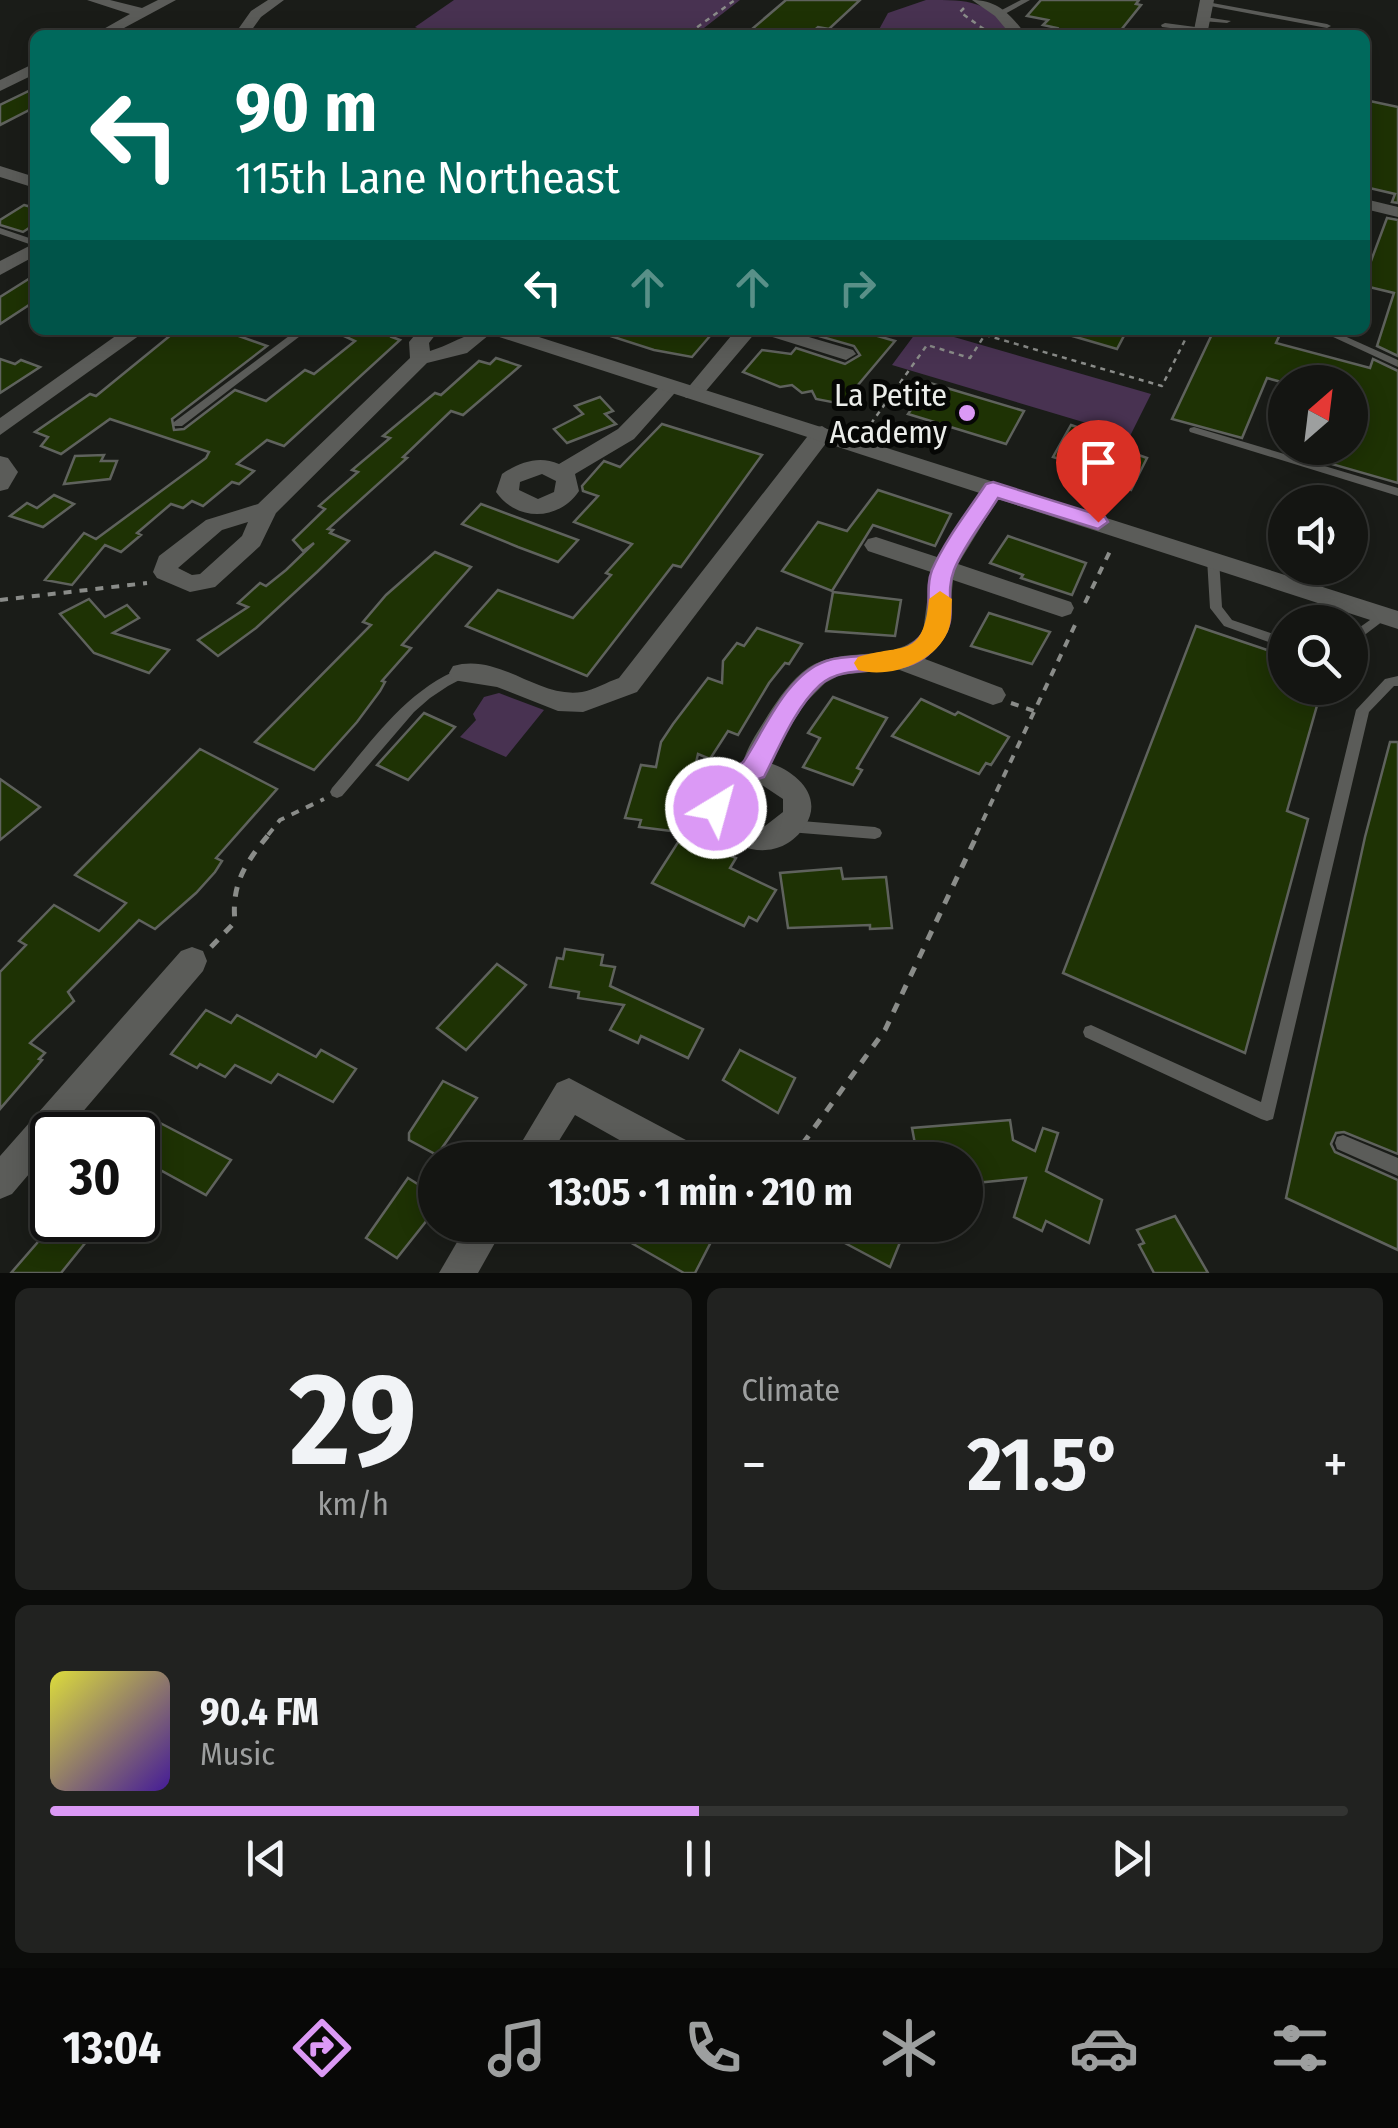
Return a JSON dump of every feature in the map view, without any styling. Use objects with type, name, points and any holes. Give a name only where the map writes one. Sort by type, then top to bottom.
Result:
[{"type":"street","points":[[94,0],[143,13]]},
{"type":"street","points":[[110,30],[169,0]]},
{"type":"street","points":[[245,30],[256,14],[277,0]]},
{"type":"street","points":[[976,0],[1000,13],[1015,30]]},
{"type":"street","points":[[0,86],[30,71]]},
{"type":"street","points":[[0,171],[30,180]]},
{"type":"street","points":[[1370,205],[1398,212]]},
{"type":"street","points":[[0,269],[30,248]]},
{"type":"street","points":[[0,428],[130,335]]},
{"type":"street","points":[[420,359],[419,342],[425,335]]},
{"type":"street","points":[[266,508],[206,530],[167,562],[164,570],[190,584],[207,581],[252,540],[266,508],[420,359],[460,349],[478,335]]},
{"type":"street","points":[[512,335],[1390,618]]},
{"type":"street","points":[[694,394],[742,335]]},
{"type":"street","points":[[781,335],[846,354]]},
{"type":"street","points":[[562,472],[626,434],[670,386]]},
{"type":"street","points":[[462,673],[500,678],[558,701],[582,702],[628,685],[822,433]]},
{"type":"street","points":[[0,463],[8,472],[0,484]]},
{"type":"street","points":[[902,661],[923,647],[938,629],[942,608],[939,587],[944,569],[993,489]]},
{"type":"street","points":[[876,545],[1062,608]]},
{"type":"street","points":[[756,770],[757,758],[811,680],[830,668],[902,661],[993,695]]},
{"type":"street","points":[[756,770],[778,775],[794,789],[798,808],[790,826],[758,838],[735,832],[719,817],[716,808],[719,789],[734,775],[756,770]]},
{"type":"street","points":[[0,1182],[192,961]]},
{"type":"street","points":[[539,1142],[569,1094],[656,1142]]},
{"type":"street","points":[[457,1273],[476,1242]]},
{"type":"lane","points":[[1000,13],[1026,0]]},
{"type":"lane","points":[[1204,18],[1227,21]]},
{"type":"lane","points":[[1165,25],[1204,18],[1327,26]]},
{"type":"lane","points":[[0,231],[30,243]]},
{"type":"lane","points":[[178,424],[295,335]]},
{"type":"lane","points":[[1334,335],[1398,364]]},
{"type":"lane","points":[[1194,430],[1398,492]]},
{"type":"lane","points":[[1213,559],[1216,608],[1228,623],[1268,636]]},
{"type":"lane","points":[[1368,631],[1390,618]]},
{"type":"lane","points":[[337,792],[421,698],[439,682],[462,673]]},
{"type":"lane","points":[[1091,1032],[1267,1112],[1362,710],[1390,682],[1398,681]]},
{"type":"lane","points":[[790,826],[875,833]]},
{"type":"lane","points":[[1343,1143],[1398,1168]]},
{"type":"path","points":[[695,30],[736,0]]},
{"type":"path","points":[[976,0],[960,12],[985,30]]},
{"type":"path","points":[[857,444],[927,345],[970,358],[985,335]]},
{"type":"path","points":[[993,335],[1162,386],[1188,335]]},
{"type":"path","points":[[804,1142],[885,1030],[1113,544]]},
{"type":"path","points":[[0,600],[151,583],[171,576]]},
{"type":"path","points":[[192,961],[235,922],[233,902],[238,877],[280,820],[302,813],[337,792]]},
{"type":"shaded area","points":[[454,0],[740,0],[701,30],[415,27]]},
{"type":"shaded area","points":[[926,0],[977,4],[1010,30],[879,30],[888,13]]},
{"type":"shaded area","points":[[914,335],[955,335],[1151,394],[1130,436],[892,365]]},
{"type":"shaded area","points":[[499,693],[544,710],[506,757],[460,737],[476,720],[473,714],[484,697]]},
{"type":"building","points":[[786,0],[860,0],[829,29],[751,30]]},
{"type":"building","points":[[1041,0],[1139,0],[1136,4],[1141,5],[1121,30],[1055,30],[1043,25],[1048,20],[1027,16]]},
{"type":"building","points":[[30,90],[30,110],[0,125],[0,105]]},
{"type":"building","points":[[1370,101],[1398,107],[1398,203],[1392,202],[1395,194],[1370,188]]},
{"type":"building","points":[[24,205],[30,207],[30,227],[23,232],[0,225],[0,220]]},
{"type":"building","points":[[1387,218],[1398,220],[1398,356],[1377,346],[1394,293],[1370,287],[1371,261]]},
{"type":"building","points":[[30,278],[30,304],[0,324],[0,297]]},
{"type":"building","points":[[171,335],[236,335],[267,346],[172,419],[174,430],[184,429],[235,390],[266,401],[305,370],[314,374],[355,341],[342,335],[395,335],[392,337],[400,340],[284,446],[267,440],[237,464],[254,471],[239,484],[232,482],[203,506],[192,501],[183,508],[171,504],[121,552],[105,545],[72,585],[45,580],[84,533],[96,539],[209,452],[110,419],[61,454],[41,446],[48,437],[35,432],[90,394],[96,396]]},
{"type":"building","points":[[607,335],[710,336],[692,357]]},
{"type":"building","points":[[815,335],[874,335],[895,341],[842,404],[816,399],[812,391],[802,393],[792,385],[780,387],[743,372],[762,350],[791,354],[796,348],[845,364],[860,355],[854,346]]},
{"type":"building","points":[[1069,335],[1124,335],[1117,349]]},
{"type":"building","points":[[1212,335],[1280,335],[1276,343],[1359,365],[1268,365],[1268,378],[1242,438],[1172,419]]},
{"type":"building","points":[[496,358],[520,366],[463,415],[451,411],[403,457],[407,458],[328,529],[349,541],[317,572],[256,628],[218,656],[198,640],[248,607],[238,603],[260,583],[266,586],[314,543],[303,551],[293,540],[325,509],[319,506],[358,472],[352,470],[390,438],[383,436],[435,393],[441,395],[479,361],[490,364]]},
{"type":"building","points":[[0,359],[15,364],[21,360],[40,367],[0,393]]},
{"type":"building","points":[[1373,359],[1398,371],[1398,483],[1335,465],[1368,465],[1368,367]]},
{"type":"building","name":"La Petite Academy","points":[[930,383],[1024,411],[1006,444],[908,414]]},
{"type":"building","points":[[600,397],[613,411],[605,414],[616,424],[567,443],[554,429],[583,414],[575,406]]},
{"type":"building","points":[[662,424],[762,455],[681,567],[673,565],[587,676],[466,626],[498,590],[573,618],[632,544],[574,522],[598,496],[583,491],[582,486],[604,461],[620,467]]},
{"type":"building","points":[[1071,425],[1092,432],[1088,437],[1147,458],[1131,490],[1082,473],[1085,467],[1053,457]]},
{"type":"building","points":[[104,455],[101,461],[117,461],[110,479],[64,484],[75,456]]},
{"type":"building","points":[[878,490],[951,514],[935,546],[873,525],[832,591],[782,571],[818,522],[847,531]]},
{"type":"building","points":[[54,495],[74,504],[43,527],[10,516],[27,503],[37,508]]},
{"type":"building","points":[[481,504],[578,540],[558,562],[462,524]]},
{"type":"building","points":[[1008,536],[1086,563],[1072,595],[990,563]]},
{"type":"building","points":[[435,552],[471,567],[402,645],[411,648],[382,681],[385,682],[380,691],[357,722],[314,770],[255,742],[371,625],[363,622],[386,595]]},
{"type":"building","points":[[833,592],[901,600],[895,636],[826,631]]},
{"type":"building","points":[[89,599],[105,617],[127,605],[139,618],[113,633],[169,650],[149,673],[94,653],[60,614]]},
{"type":"building","points":[[989,613],[1050,632],[1032,664],[971,646]]},
{"type":"building","points":[[1196,626],[1268,650],[1268,705],[1317,705],[1287,811],[1308,819],[1245,1053],[1063,973]]},
{"type":"building","points":[[757,628],[802,644],[769,683],[738,735],[728,731],[710,759],[698,754],[680,832],[639,827],[641,820],[625,818],[641,765],[656,767],[661,742],[673,724],[708,678],[722,683],[723,661],[737,643],[744,646]]},
{"type":"building","points":[[833,697],[887,718],[857,768],[862,770],[853,785],[803,767],[820,738],[808,733]]},
{"type":"building","points":[[921,699],[1009,737],[991,765],[986,763],[979,774],[892,736]]},
{"type":"building","points":[[424,713],[455,727],[408,780],[377,765]]},
{"type":"building","points":[[1390,742],[1398,742],[1398,1154],[1344,1132],[1336,1133],[1331,1144],[1335,1152],[1398,1180],[1398,1250],[1286,1198],[1365,837]]},
{"type":"building","points":[[200,749],[277,789],[216,858],[222,861],[196,893],[155,929],[139,920],[68,992],[74,1001],[30,1043],[45,1053],[39,1059],[42,1060],[0,1109],[0,972],[26,945],[19,941],[54,905],[99,931],[126,903],[75,875]]},
{"type":"building","points":[[0,779],[40,807],[0,840]]},
{"type":"building","points":[[682,836],[736,858],[730,868],[776,890],[757,921],[749,917],[744,926],[652,883]]},
{"type":"building","points":[[841,868],[843,879],[886,877],[892,928],[788,928],[780,873]]},
{"type":"building","points":[[565,949],[603,955],[601,965],[615,967],[610,986],[703,1029],[688,1058],[641,1036],[638,1043],[610,1030],[624,1005],[578,998],[579,992],[550,987],[557,958],[563,959]]},
{"type":"building","points":[[497,964],[526,985],[466,1050],[437,1028]]},
{"type":"building","points":[[206,1010],[231,1023],[237,1015],[316,1057],[321,1050],[356,1069],[333,1102],[278,1074],[271,1083],[235,1065],[225,1077],[200,1064],[197,1068],[171,1054]]},
{"type":"building","points":[[740,1050],[795,1078],[778,1113],[723,1080]]},
{"type":"building","points":[[443,1081],[477,1098],[446,1142],[418,1145],[409,1140],[409,1133]]},
{"type":"building","points":[[1010,1120],[1013,1140],[1035,1151],[1043,1128],[1058,1133],[1046,1171],[1102,1200],[1089,1243],[1046,1221],[1042,1231],[1014,1217],[1026,1178],[983,1182],[983,1142],[915,1142],[912,1128]]},
{"type":"building","points":[[160,1123],[231,1160],[206,1195],[160,1170]]},
{"type":"building","points":[[408,1178],[418,1184],[418,1231],[397,1258],[366,1238]]},
{"type":"building","points":[[1175,1216],[1208,1273],[1154,1273],[1139,1245],[1144,1243],[1137,1230]]},
{"type":"building","points":[[38,1242],[86,1242],[61,1273],[11,1273]]},
{"type":"building","points":[[630,1242],[711,1242],[695,1273],[684,1273]]},
{"type":"building","points":[[843,1242],[900,1242],[890,1267]]},
{"type":"slow traffic","points":[[866,663],[902,661],[923,647],[938,629],[940,599]]},
{"type":"place","name":"La Petite Academy","points":[[967,413]]},
{"type":"route","points":[[716,808],[716,798],[725,781],[744,771],[756,770],[757,758],[798,693],[811,680],[830,668],[902,661],[923,647],[938,629],[942,608],[939,587],[944,569],[993,489],[1098,522]]}]
